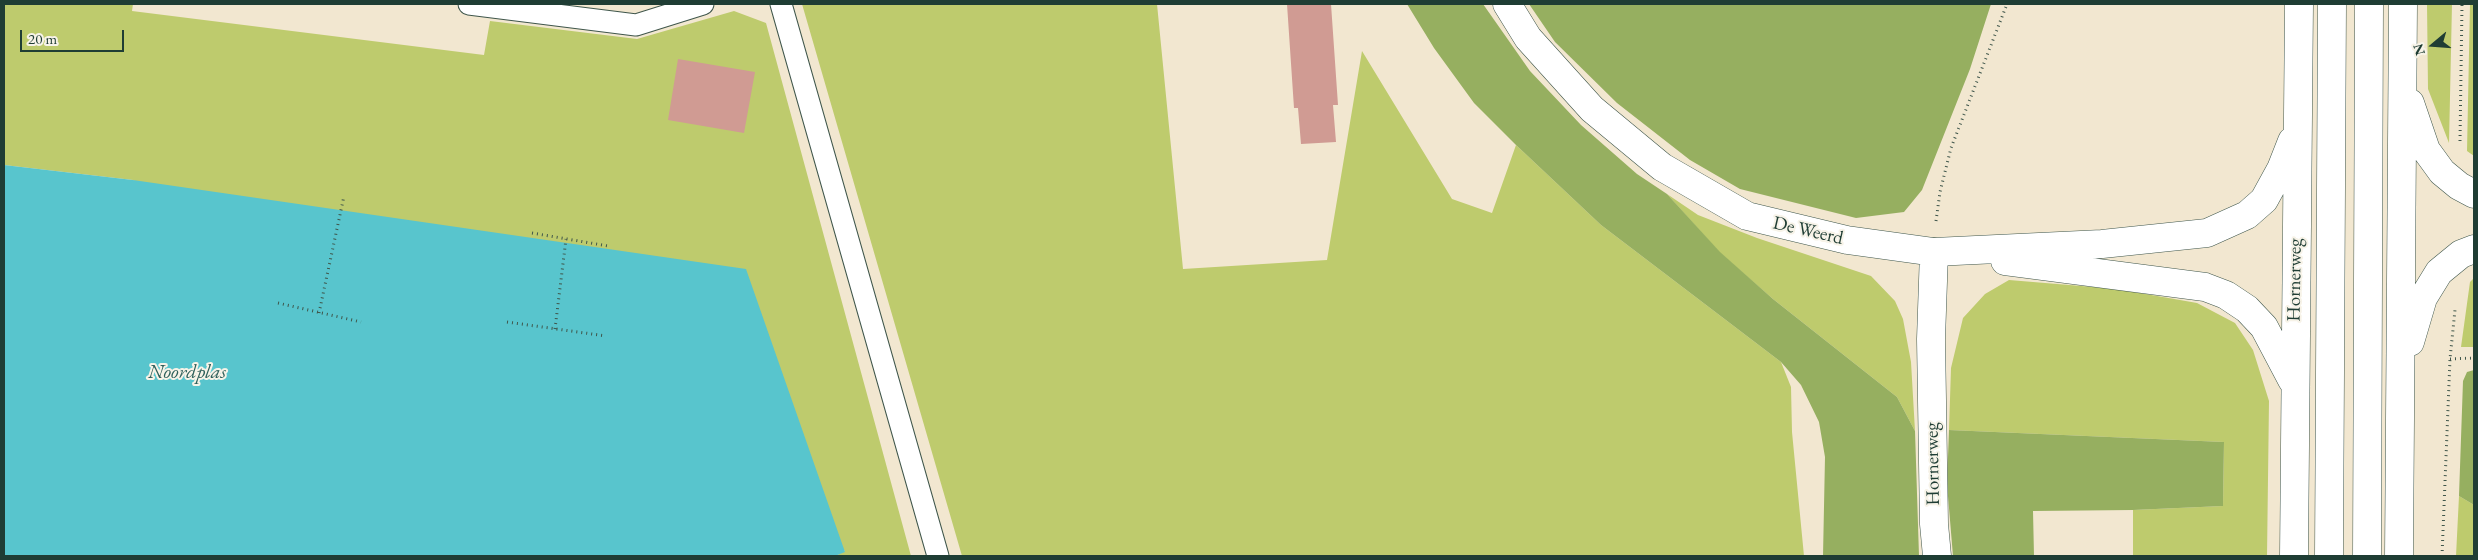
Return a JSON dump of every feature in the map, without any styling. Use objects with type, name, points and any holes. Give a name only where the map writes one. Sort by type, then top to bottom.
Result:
[{"type":"main road","name":"De Weerd","points":[[1507,4],[1528,38],[1592,108],[1662,167],[1746,216],[1847,240],[1934,252]]},
{"type":"main road","name":"Hornerweg","points":[[2294,556],[2294,385],[2299,4]]},
{"type":"main road","name":"Hornerweg","points":[[2329,556],[2332,4]]},
{"type":"main road","points":[[2368,556],[2369,4]]},
{"type":"main road","points":[[2399,556],[2403,4]]},
{"type":"main road","points":[[2402,70],[2412,113],[2426,150],[2442,172],[2459,186],[2474,194]]},
{"type":"main road","points":[[1934,252],[2102,244],[2207,233],[2247,215],[2264,200],[2281,169],[2297,129]]},
{"type":"main road","points":[[2401,382],[2423,298],[2439,272],[2461,254],[2474,249]]},
{"type":"main road","points":[[1934,252],[2212,290],[2226,295],[2247,309],[2264,327],[2294,385]]},
{"type":"main road","name":"Hornerweg","points":[[1934,252],[1932,339],[1934,524],[1937,556]]},
{"type":"lane","points":[[469,4],[636,25],[703,4]]},
{"type":"lane","points":[[781,4],[938,556]]},
{"type":"path","points":[[1934,252],[1940,192],[1951,148],[2007,4]]},
{"type":"path","points":[[319,312],[344,196]]},
{"type":"path","points":[[532,233],[608,246]]},
{"type":"path","points":[[555,329],[566,239]]},
{"type":"path","points":[[278,303],[361,322]]},
{"type":"path","points":[[508,322],[606,336]]},
{"type":"path","points":[[2450,359],[2474,358]]},
{"type":"green space","points":[[4,4],[133,4],[132,11],[484,55],[490,21],[637,39],[734,11],[766,23],[911,556],[835,556],[845,551],[133,180],[4,165]]},
{"type":"green space","points":[[802,4],[1157,4],[1183,269],[1327,260],[1362,51],[1452,199],[1492,213],[1516,145],[1601,225],[1781,362],[1791,387],[1792,432],[1804,556],[962,556]]},
{"type":"green space","points":[[1407,4],[1483,4],[1530,71],[1581,125],[1637,174],[1667,194],[1720,252],[1773,299],[1897,397],[1915,431],[1919,556],[1823,556],[1825,457],[1819,422],[1801,385],[1781,362],[1601,225],[1516,145],[1474,103],[1434,48]]},
{"type":"green space","points":[[1529,4],[1991,4],[1970,69],[1922,190],[1904,212],[1856,218],[1740,189],[1690,160],[1617,103],[1555,42]]},
{"type":"green space","points":[[2427,4],[2452,4],[2449,143],[2428,89]]},
{"type":"green space","points":[[2470,4],[2474,4],[2474,156],[2467,151]]},
{"type":"green space","points":[[1667,194],[1698,215],[1757,238],[1871,276],[1895,301],[1903,319],[1911,362],[1915,431],[1897,397],[1773,299],[1720,253]]},
{"type":"green space","points":[[2474,278],[2474,347],[2461,347],[2470,282]]},
{"type":"green space","points":[[2009,280],[2117,289],[2197,303],[2235,323],[2253,350],[2269,401],[2267,556],[2133,556],[2133,510],[2223,506],[2224,442],[1949,430],[1951,368],[1963,318],[1985,294]]},
{"type":"green space","points":[[2474,370],[2474,505],[2459,496],[2463,381],[2467,372]]},
{"type":"green space","points":[[1949,430],[2224,442],[2223,506],[2133,510],[2033,511],[2034,556],[1953,556],[1947,484]]},
{"type":"green space","points":[[2459,496],[2474,505],[2474,556],[2456,556]]},
{"type":"water","name":"Noordplas","points":[[4,165],[133,180],[746,269],[845,552],[835,556],[4,556]]},
{"type":"building","points":[[1287,4],[1331,4],[1338,105],[1333,105],[1336,142],[1301,144],[1298,108],[1294,108]]},
{"type":"building","points":[[678,59],[755,72],[744,133],[668,120]]}]
